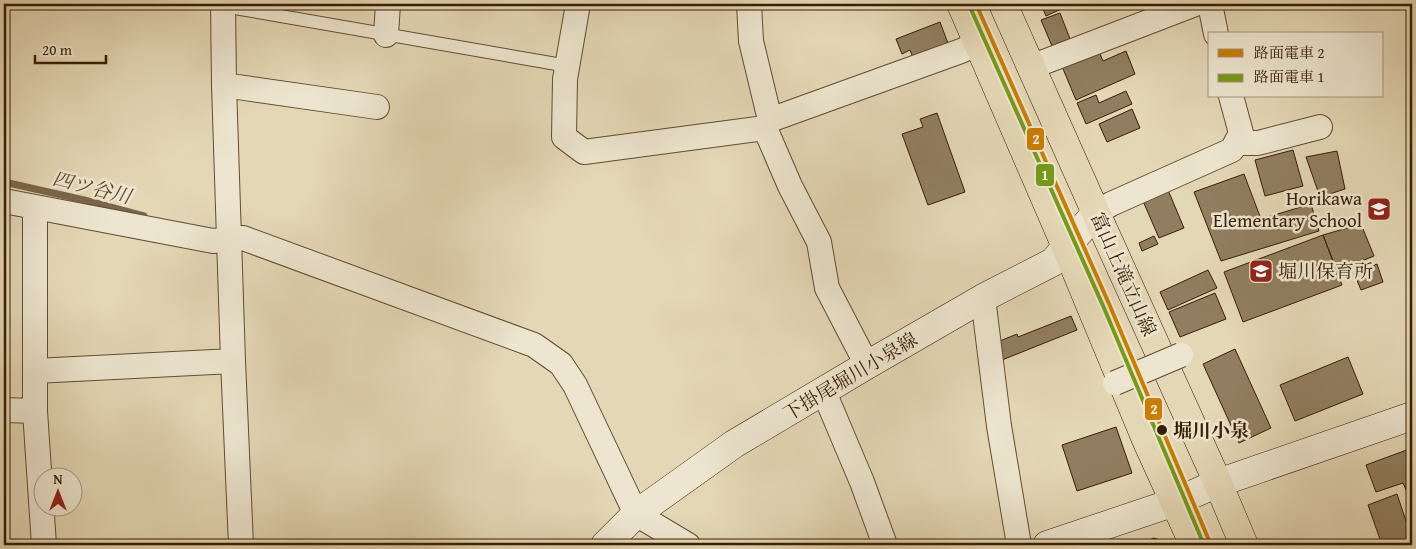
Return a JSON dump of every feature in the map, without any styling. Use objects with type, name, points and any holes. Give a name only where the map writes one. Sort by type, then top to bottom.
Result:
[{"type":"main road","points":[[961,4],[1066,247],[1147,442],[1194,545]]},
{"type":"main road","name":"富山上滝立山線","points":[[1003,4],[1244,545]]},
{"type":"main road","name":"下掛尾堀川小泉線","points":[[605,545],[636,514],[734,444],[982,298],[1053,262],[1096,213]]},
{"type":"main road","points":[[1047,545],[1175,502],[1218,483],[1412,416]]},
{"type":"street","points":[[386,35],[388,4]]},
{"type":"street","points":[[578,4],[565,79],[564,138],[584,152],[768,124],[978,43]]},
{"type":"street","points":[[749,4],[751,41],[768,124],[790,186],[819,242],[827,288],[867,365]]},
{"type":"street","points":[[1031,67],[1195,4]]},
{"type":"street","points":[[1210,4],[1216,32]]},
{"type":"street","points":[[223,5],[233,361],[242,545]]},
{"type":"street","points":[[224,85],[377,107]]},
{"type":"street","points":[[1096,213],[1232,150],[1241,134],[1232,98]]},
{"type":"street","points":[[1236,143],[1258,143],[1320,127]]},
{"type":"street","points":[[4,201],[214,241],[243,238],[534,345],[561,364],[575,385],[636,514],[688,545]]},
{"type":"street","points":[[35,208],[34,411],[44,545]]},
{"type":"street","points":[[982,298],[999,426],[1019,545]]},
{"type":"street","points":[[1115,383],[1181,355]]},
{"type":"street","points":[[35,371],[233,361]]},
{"type":"street","points":[[824,392],[862,482],[885,545]]},
{"type":"street","points":[[4,410],[34,411]]},
{"type":"lane","points":[[223,5],[568,66]]},
{"type":"building","points":[[1041,4],[1069,4],[1070,5],[1046,16]]},
{"type":"building","points":[[1060,13],[1070,39],[1052,46],[1041,20]]},
{"type":"building","points":[[940,22],[949,46],[914,60],[910,50],[902,54],[896,39]]},
{"type":"building","points":[[1098,49],[1103,61],[1126,51],[1135,74],[1076,100],[1061,64]]},
{"type":"building","points":[[1126,91],[1132,104],[1086,124],[1077,103],[1096,95],[1099,103]]},
{"type":"building","points":[[1132,109],[1140,128],[1107,142],[1099,124]]},
{"type":"building","points":[[937,113],[965,192],[928,205],[902,134],[923,127],[920,119]]},
{"type":"building","points":[[1293,150],[1303,186],[1265,196],[1255,160]]},
{"type":"building","points":[[1337,151],[1345,189],[1320,197],[1306,157]]},
{"type":"building","points":[[1244,174],[1261,219],[1311,204],[1319,231],[1221,261],[1194,192]]},
{"type":"building","points":[[1168,190],[1184,228],[1159,238],[1143,201]]},
{"type":"building","points":[[1361,224],[1374,256],[1337,271],[1323,235]]},
{"type":"building","points":[[1323,235],[1342,285],[1243,322],[1224,272]]},
{"type":"building","points":[[1154,236],[1158,244],[1142,251],[1139,243]]},
{"type":"building","points":[[1377,264],[1383,282],[1361,290],[1354,273]]},
{"type":"building","points":[[1208,270],[1217,288],[1168,310],[1160,292]]},
{"type":"building","points":[[1215,293],[1226,319],[1180,337],[1169,312]]},
{"type":"building","points":[[1071,316],[1077,330],[1002,360],[995,343],[1017,334],[1018,337]]},
{"type":"building","points":[[1235,349],[1271,428],[1239,443],[1203,364]]},
{"type":"building","points":[[1348,357],[1363,394],[1295,421],[1280,385]]},
{"type":"building","points":[[1116,427],[1132,473],[1077,491],[1062,445]]},
{"type":"building","points":[[1412,448],[1412,490],[1407,492],[1403,483],[1376,492],[1366,465]]},
{"type":"building","points":[[1397,494],[1412,539],[1412,545],[1382,545],[1368,505]]},
{"type":"building","points":[[1154,538],[1169,545],[1136,545]]},
{"type":"waterway","name":"四ツ谷川","points":[[4,182],[144,216]]},
{"type":"tram line","name":"2","points":[[976,4],[1110,306],[1211,545]]},
{"type":"tram line","name":"1","points":[[970,7],[1104,308],[1204,545]]},
{"type":"place","name":"Horikawa Elementary School","points":[[1379,209]]},
{"type":"place","name":"堀川保育所","points":[[1261,271]]},
{"type":"place","name":"堀川小泉","points":[[1162,430]]}]
